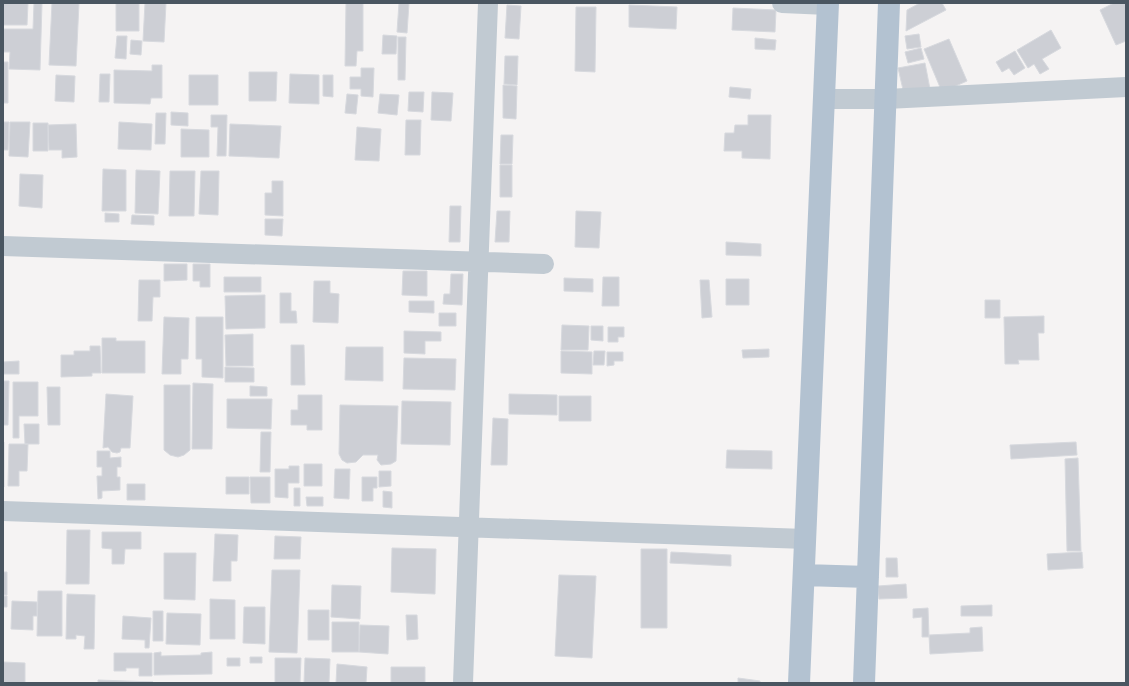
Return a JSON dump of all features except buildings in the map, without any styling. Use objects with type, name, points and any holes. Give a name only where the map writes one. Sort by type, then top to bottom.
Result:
[{"type":"main road","points":[[864,683],[889,3]]},
{"type":"main road","points":[[799,683],[828,4]]},
{"type":"main road","points":[[804,575],[868,577]]},
{"type":"street","points":[[463,683],[488,3]]},
{"type":"street","points":[[782,3],[828,4]]},
{"type":"street","points":[[824,99],[886,99],[1126,87]]},
{"type":"street","points":[[3,246],[544,264]]},
{"type":"street","points":[[3,512],[806,539]]}]
